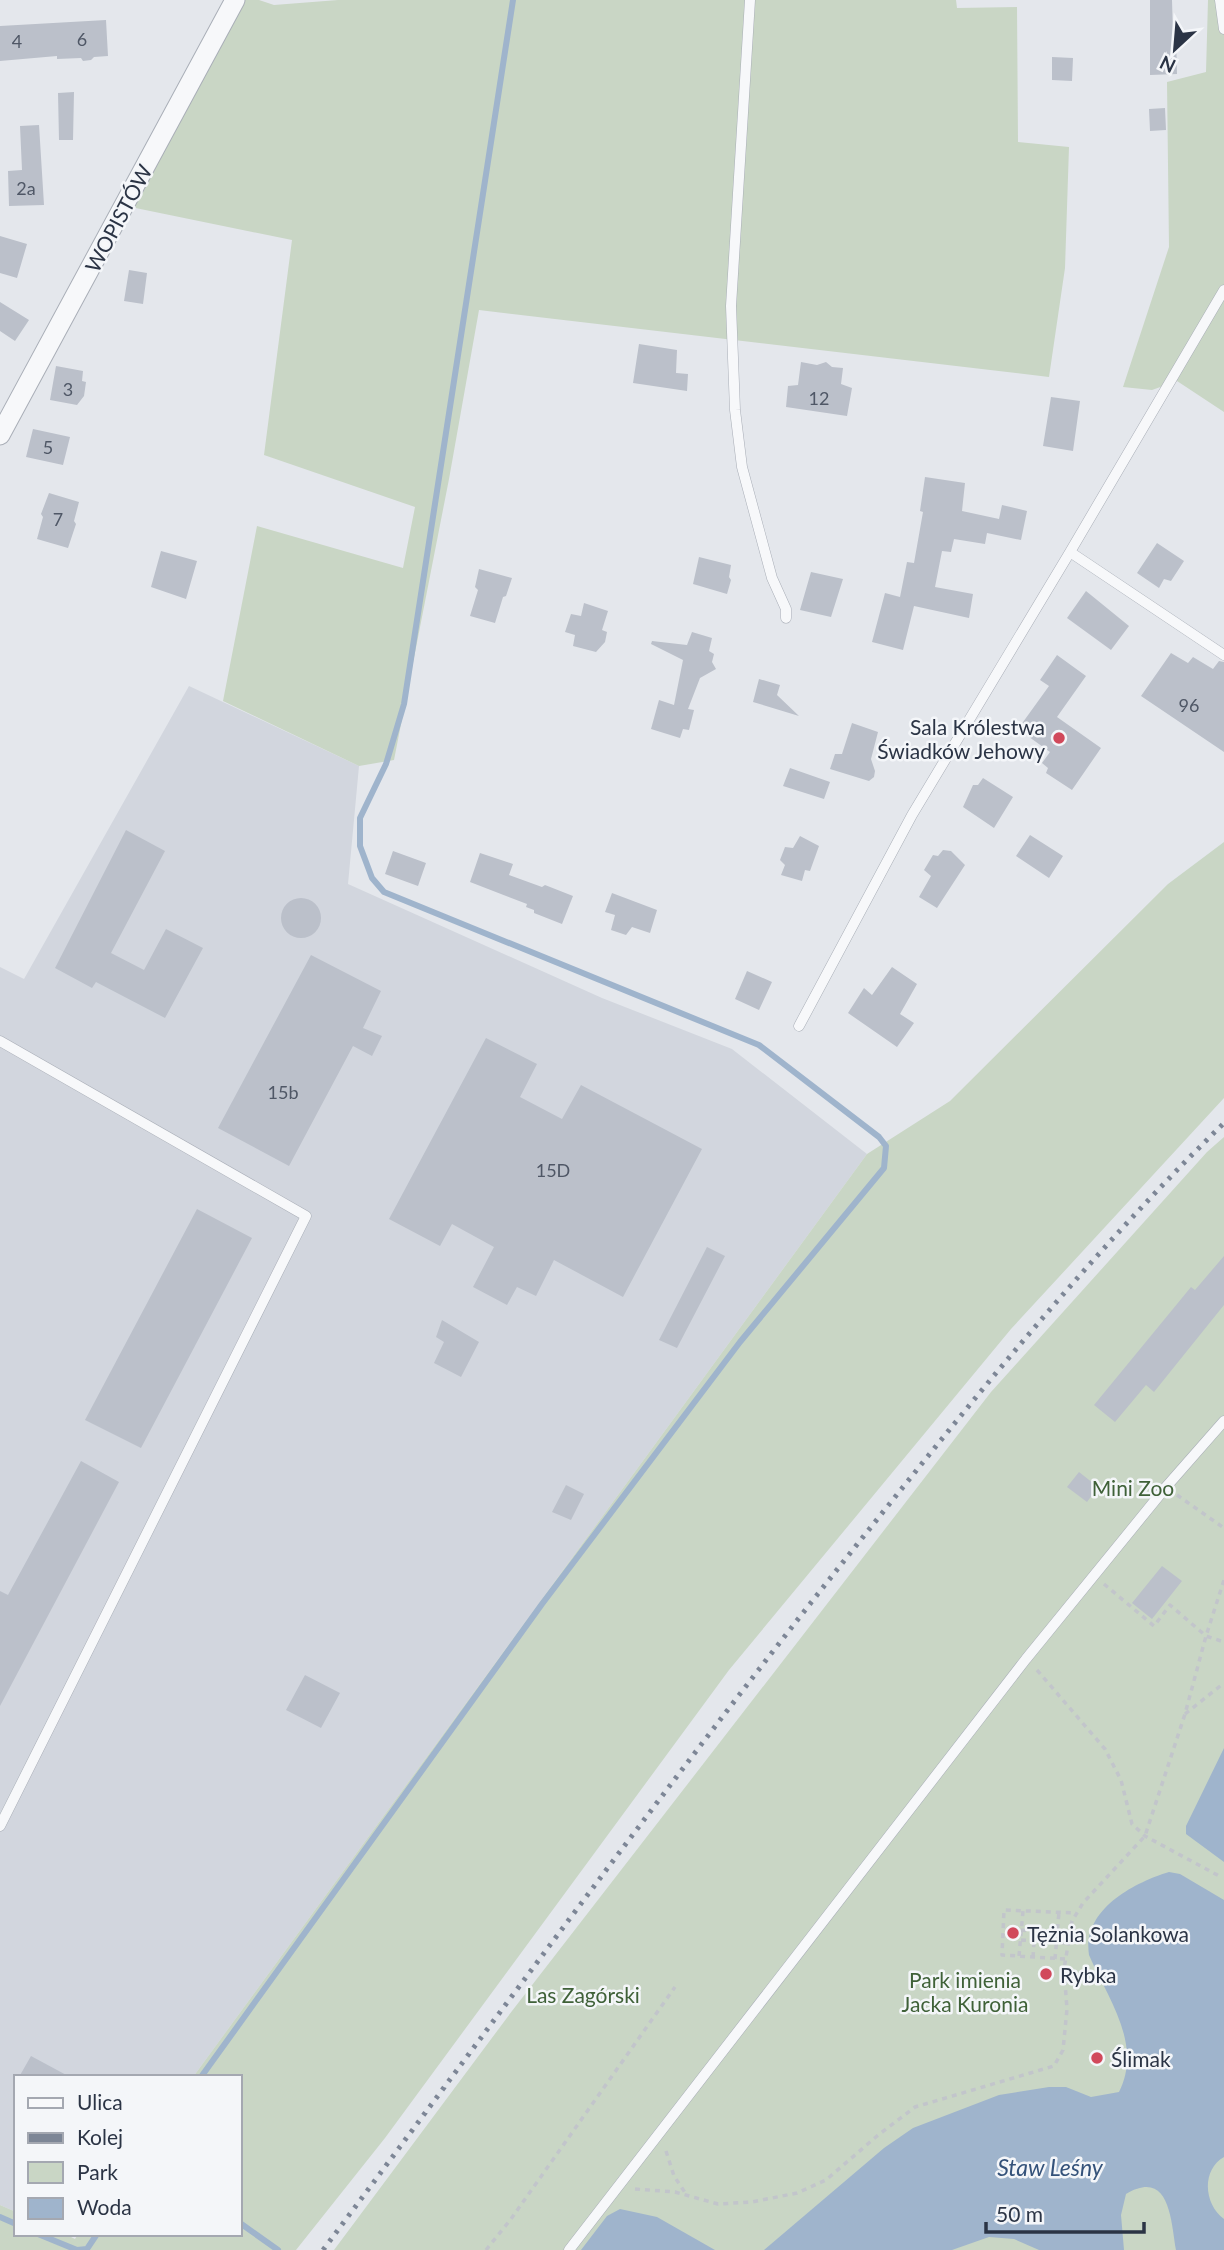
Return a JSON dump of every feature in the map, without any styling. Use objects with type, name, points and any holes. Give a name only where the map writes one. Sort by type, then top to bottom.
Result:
[{"type":"street","name":"WOPISTÓW","points":[[0,435],[234,0]]},
{"type":"lane","points":[[750,0],[731,306],[735,410],[742,467],[772,578],[786,609],[786,618]]},
{"type":"lane","points":[[1220,0],[1224,29]]},
{"type":"lane","points":[[799,1026],[912,815],[1224,290]]},
{"type":"lane","points":[[1070,552],[1224,655]]},
{"type":"lane","points":[[0,1041],[306,1216],[0,1826]]},
{"type":"lane","points":[[569,2250],[1027,1659],[1166,1487],[1224,1421]]},
{"type":"path","points":[[1166,1487],[1224,1528]]},
{"type":"path","points":[[1094,1576],[1154,1626],[1170,1605],[1206,1636],[1224,1642]]},
{"type":"path","points":[[616,2189],[676,2192],[718,2204],[752,2202],[814,2188],[915,2107],[1054,2066],[1063,2050],[1066,2023],[1065,1959],[1068,1934],[1076,1913],[1145,1836],[1185,1714],[1224,1580]]},
{"type":"path","points":[[1027,1659],[1068,1703],[1105,1749],[1121,1780],[1132,1824],[1145,1836],[1221,1877]]},
{"type":"path","points":[[1185,1714],[1224,1683]]},
{"type":"path","points":[[1065,1959],[1002,1955],[1004,1910],[1076,1913]]},
{"type":"path","points":[[1020,1956],[1023,1911]]},
{"type":"path","points":[[1055,1959],[1059,1912]]},
{"type":"path","points":[[1021,1930],[1068,1934]]},
{"type":"path","points":[[1033,1957],[1040,1932]]},
{"type":"path","points":[[1021,1940],[1067,1943]]},
{"type":"path","points":[[486,2250],[512,2219],[675,1987]]},
{"type":"path","points":[[663,2128],[674,2176],[687,2196]]},
{"type":"shaded area","points":[[189,686],[359,766],[348,884],[602,998],[732,1049],[867,1154],[194,2075],[14,2075],[14,2211],[0,2205],[0,967],[24,979]]},
{"type":"green space","points":[[225,0],[259,0],[274,5],[338,0],[956,0],[957,8],[1017,7],[1018,142],[1069,147],[1065,268],[1049,377],[479,310],[394,760],[359,766],[223,701],[257,526],[403,568],[415,507],[264,455],[292,240],[116,204]]},
{"type":"green space","points":[[1208,0],[1224,0],[1224,412],[1177,381],[1152,390],[1123,387],[1169,247],[1167,82],[1206,72]]},
{"type":"green space","points":[[1224,842],[1224,1098],[1011,1329],[729,1670],[385,2138],[296,2250],[0,2250],[0,2205],[14,2211],[14,2236],[69,2236],[75,2239],[77,2236],[242,2236],[242,2075],[194,2075],[867,1154],[950,1101],[1168,884]]},
{"type":"green space","name":"Park imienia Jacka Kuronia","points":[[1224,1137],[1224,2250],[334,2250],[512,2011],[991,1392],[1207,1152]]},
{"type":"water","points":[[1224,1748],[1224,1862],[1186,1834],[1186,1826]]},
{"type":"water","name":"Staw Leśny","points":[[1169,1872],[1180,1874],[1224,1900],[1224,2157],[1211,2170],[1208,2188],[1212,2205],[1224,2219],[1224,2250],[1176,2250],[1166,2201],[1152,2188],[1141,2188],[1126,2194],[1121,2215],[1124,2250],[1039,2250],[1014,2239],[989,2237],[952,2250],[764,2250],[884,2148],[913,2128],[999,2095],[1049,2087],[1066,2087],[1091,2097],[1119,2092],[1127,2057],[1125,2039],[1113,2005],[1089,1955],[1089,1939],[1093,1925],[1113,1901],[1140,1883]]},
{"type":"water","points":[[620,2209],[657,2217],[715,2250],[581,2250],[607,2216]]},
{"type":"building","points":[[1150,0],[1172,0],[1177,74],[1150,75]]},
{"type":"building","points":[[106,20],[108,56],[83,61],[81,58],[57,59],[57,56],[0,61],[0,26]]},
{"type":"building","points":[[1052,57],[1073,58],[1072,81],[1052,80]]},
{"type":"building","points":[[74,92],[73,140],[59,140],[58,93]]},
{"type":"building","points":[[1165,108],[1166,130],[1150,131],[1149,109]]},
{"type":"building","points":[[39,125],[44,205],[9,206],[8,171],[22,170],[20,126]]},
{"type":"building","points":[[0,236],[27,244],[17,278],[0,273]]},
{"type":"building","points":[[129,270],[147,273],[143,304],[124,301]]},
{"type":"building","points":[[0,302],[29,320],[15,341],[0,331]]},
{"type":"building","points":[[639,344],[677,350],[676,373],[688,374],[687,391],[633,383]]},
{"type":"building","points":[[801,362],[817,365],[826,362],[832,367],[843,368],[841,384],[852,388],[847,416],[786,407],[788,386],[798,385]]},
{"type":"building","points":[[56,366],[83,371],[82,381],[86,382],[84,396],[77,405],[50,400]]},
{"type":"building","points":[[1051,397],[1080,401],[1073,451],[1043,446]]},
{"type":"building","points":[[33,429],[70,437],[63,465],[26,457]]},
{"type":"building","points":[[925,477],[965,483],[962,511],[999,519],[1002,505],[1027,511],[1021,540],[987,533],[985,544],[954,539],[951,552],[942,551],[935,587],[973,594],[969,618],[914,606],[903,650],[872,642],[885,593],[900,597],[907,562],[914,563],[923,512],[920,511]]},
{"type":"building","points":[[49,493],[79,502],[74,521],[76,524],[68,548],[37,539],[43,517],[41,514]]},
{"type":"building","points":[[1157,543],[1184,561],[1171,581],[1164,579],[1159,588],[1137,573]]},
{"type":"building","points":[[161,551],[197,561],[186,599],[151,587]]},
{"type":"building","points":[[699,557],[731,565],[727,594],[693,584]]},
{"type":"building","points":[[479,569],[512,578],[495,623],[470,616],[478,590],[475,587]]},
{"type":"building","points":[[811,572],[843,579],[831,617],[800,610]]},
{"type":"building","points":[[1086,591],[1129,626],[1111,650],[1067,618]]},
{"type":"building","points":[[584,603],[608,611],[602,630],[607,632],[605,642],[596,652],[573,646],[575,635],[565,632],[571,614],[581,616]]},
{"type":"building","points":[[692,632],[712,638],[709,651],[714,654],[712,662],[716,669],[700,678],[688,709],[694,710],[689,730],[683,729],[680,738],[651,729],[659,700],[674,705],[683,660],[651,644],[652,641],[687,645]]},
{"type":"building","points":[[1171,653],[1188,663],[1193,657],[1213,669],[1219,661],[1224,662],[1224,752],[1141,696]]},
{"type":"building","name":"Sala Królestwa Świadków Jehowy","points":[[1057,655],[1086,676],[1057,717],[1101,748],[1072,790],[1046,773],[1048,768],[1042,763],[1050,752],[1018,729],[1049,686],[1040,680]]},
{"type":"building","points":[[759,679],[780,685],[777,695],[799,716],[753,702]]},
{"type":"building","points":[[852,723],[878,732],[871,759],[874,777],[869,781],[830,769],[835,754],[842,754]]},
{"type":"building","points":[[790,768],[830,782],[824,799],[783,786]]},
{"type":"building","points":[[983,778],[1013,797],[994,828],[963,807],[973,785],[978,785]]},
{"type":"building","points":[[126,830],[165,851],[111,953],[144,970],[166,929],[203,948],[165,1018],[96,982],[92,988],[55,968]]},
{"type":"building","points":[[1030,835],[1063,856],[1049,878],[1016,856]]},
{"type":"building","points":[[800,836],[819,846],[810,871],[805,870],[802,881],[781,875],[785,865],[780,860],[785,847],[793,848]]},
{"type":"building","points":[[943,850],[951,851],[965,865],[937,908],[919,897],[931,876],[924,870],[933,855],[938,856]]},
{"type":"building","points":[[393,851],[426,863],[418,886],[385,874]]},
{"type":"building","points":[[480,853],[513,864],[509,875],[573,896],[562,924],[534,913],[534,910],[526,907],[527,904],[470,882]]},
{"type":"building","points":[[612,893],[657,910],[650,933],[632,927],[626,935],[611,930],[615,915],[605,912]]},
{"type":"building","points":[[301,898],[315,904],[321,918],[315,932],[301,938],[287,932],[281,918],[287,904]]},
{"type":"building","points":[[311,955],[381,991],[363,1028],[382,1036],[372,1056],[353,1046],[289,1166],[218,1128]]},
{"type":"building","points":[[892,967],[917,984],[900,1014],[914,1023],[897,1047],[848,1013],[864,988],[872,995]]},
{"type":"building","points":[[747,971],[772,982],[759,1010],[735,999]]},
{"type":"building","points":[[486,1038],[537,1064],[520,1097],[562,1119],[581,1085],[702,1149],[623,1297],[554,1260],[536,1296],[517,1287],[507,1305],[473,1287],[494,1247],[452,1224],[440,1246],[389,1219]]},
{"type":"building","points":[[197,1209],[252,1238],[141,1448],[85,1420]]},
{"type":"building","points":[[707,1247],[725,1256],[677,1348],[659,1340]]},
{"type":"building","points":[[1224,1256],[1224,1305],[1154,1392],[1146,1385],[1115,1422],[1094,1405],[1191,1287],[1195,1290]]},
{"type":"building","points":[[442,1320],[479,1342],[461,1377],[434,1363],[444,1342],[436,1337]]},
{"type":"building","points":[[81,1461],[119,1482],[0,1706],[0,1591],[8,1595]]},
{"type":"building","points":[[1079,1472],[1098,1487],[1087,1502],[1067,1487]]},
{"type":"building","points":[[566,1485],[584,1494],[571,1520],[552,1512]]},
{"type":"building","points":[[1162,1566],[1182,1581],[1152,1619],[1132,1603]]},
{"type":"building","points":[[305,1675],[340,1693],[321,1728],[286,1710]]},
{"type":"building","points":[[31,2056],[66,2075],[20,2075]]},
{"type":"waterway","points":[[202,2075],[542,1604],[740,1342],[884,1168],[886,1146],[879,1137],[759,1045],[384,892],[372,878],[360,846],[360,818],[386,764],[404,704],[513,0]]},
{"type":"waterway","points":[[0,2217],[14,2223]]},
{"type":"waterway","points":[[242,2224],[278,2250]]},
{"type":"waterway","points":[[43,2236],[77,2250],[87,2249],[96,2236]]},
{"type":"railway","points":[[323,2250],[662,1796],[871,1527],[1085,1269],[1224,1123]]},
{"type":"place","name":"Sala Królestwa Świadków Jehowy","points":[[1059,738]]},
{"type":"place","name":"Tężnia Solankowa","points":[[1013,1933]]},
{"type":"place","name":"Rybka","points":[[1046,1974]]},
{"type":"place","name":"Ślimak","points":[[1097,2058]]},
{"type":"park label","name":"Mini Zoo","points":[[1133,1487]]},
{"type":"park label","name":"Las Zagórski","points":[[583,1994]]}]
